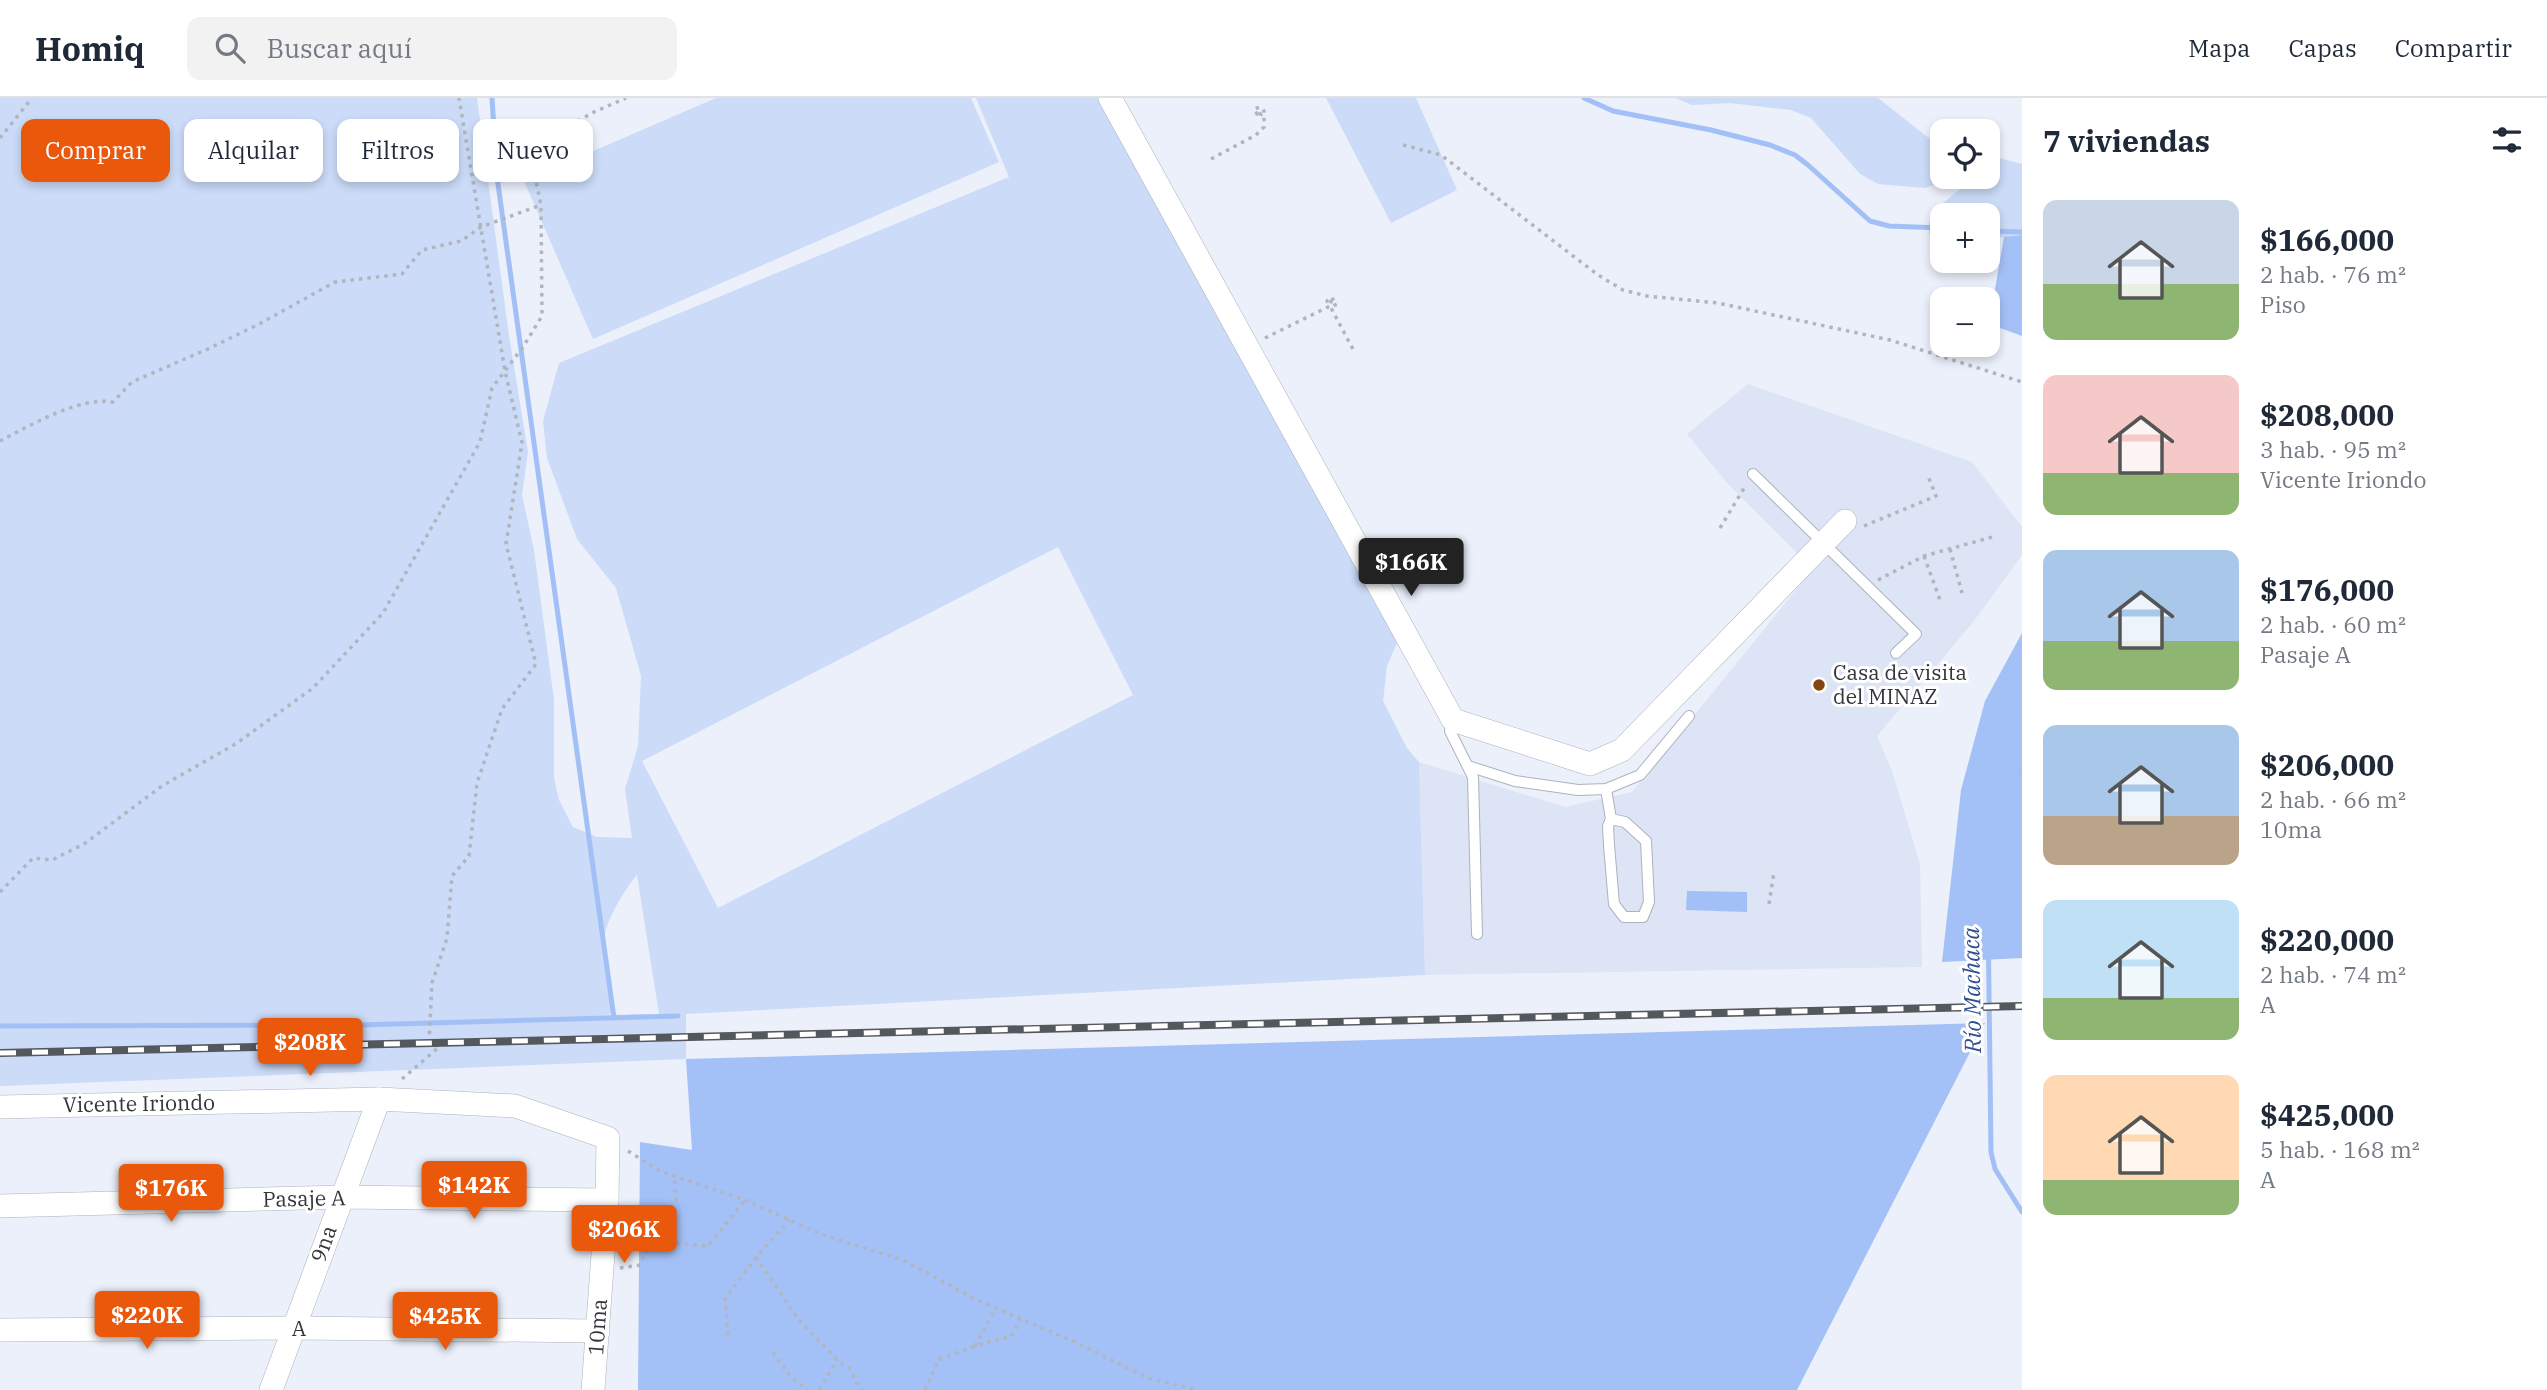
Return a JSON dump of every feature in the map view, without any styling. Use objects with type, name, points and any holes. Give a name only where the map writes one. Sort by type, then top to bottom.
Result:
[{"type":"street","points":[[1110,98],[1454,720],[1590,764],[1622,750],[1823,543],[1853,524]]},
{"type":"street","name":"Vicente Iriondo","points":[[0,1107],[379,1099],[515,1106],[608,1138]]},
{"type":"street","name":"9na","points":[[271,1390],[379,1099]]},
{"type":"street","name":"10ma","points":[[593,1390],[607,1200],[608,1138]]},
{"type":"street","name":"Pasaje A","points":[[0,1206],[341,1198],[607,1200]]},
{"type":"street","name":"A","points":[[0,1330],[293,1328],[598,1331]]},
{"type":"lane","points":[[1753,474],[1916,634],[1896,653]]},
{"type":"lane","points":[[1468,766],[1515,781],[1578,790],[1605,789],[1640,775],[1689,716]]},
{"type":"lane","points":[[1454,720],[1450,731],[1473,777],[1477,934]]},
{"type":"lane","points":[[1605,789],[1611,819],[1608,835],[1614,904],[1624,917],[1643,917],[1650,902],[1646,841],[1625,822],[1611,819]]},
{"type":"path","points":[[0,138],[32,98]]},
{"type":"path","points":[[379,1099],[439,1047],[429,1042],[432,984],[447,938],[452,876],[469,856],[477,783],[502,709],[536,664],[506,544],[522,443],[505,371],[459,98]]},
{"type":"path","points":[[0,892],[33,858],[52,860],[84,844],[162,786],[237,743],[313,688],[383,613],[480,442],[492,388],[542,316],[541,205],[536,181],[546,139],[594,112],[626,98]]},
{"type":"path","points":[[1211,159],[1256,135],[1264,127],[1264,111],[1260,107],[1254,109],[1259,117],[1261,115],[1258,110],[1257,114],[1258,112]]},
{"type":"path","points":[[1403,145],[1441,155],[1598,275],[1623,290],[1647,296],[1718,303],[1890,340],[2022,382]]},
{"type":"path","points":[[0,442],[57,412],[103,400],[113,402],[132,382],[261,323],[335,282],[402,274],[422,250],[461,241],[481,227],[541,205]]},
{"type":"path","points":[[1247,346],[1330,306],[1327,301],[1331,297],[1337,304],[1334,306],[1331,301],[1331,308],[1355,353]]},
{"type":"path","points":[[1720,528],[1753,474]]},
{"type":"path","points":[[1853,524],[1936,496],[1928,475]]},
{"type":"path","points":[[1867,586],[1924,556],[1997,536]]},
{"type":"path","points":[[1951,549],[1962,593]]},
{"type":"path","points":[[1924,556],[1940,600]]},
{"type":"path","points":[[1769,904],[1774,872]]},
{"type":"path","points":[[608,1138],[660,1171],[745,1200],[823,1235],[903,1260],[996,1308],[1075,1342],[1148,1378],[1198,1390]]},
{"type":"path","points":[[602,1270],[640,1265],[676,1200],[674,1175]]},
{"type":"path","points":[[651,1241],[709,1246],[745,1200]]},
{"type":"path","points":[[728,1335],[725,1299],[756,1257],[790,1220]]},
{"type":"path","points":[[756,1257],[798,1319],[837,1360],[850,1369],[861,1390]]},
{"type":"path","points":[[975,1346],[996,1308]]},
{"type":"path","points":[[925,1390],[939,1359],[1011,1337],[1021,1319]]},
{"type":"path","points":[[773,1352],[792,1378],[808,1390]]},
{"type":"path","points":[[819,1390],[837,1360]]},
{"type":"shaded area","points":[[0,98],[477,98],[480,119],[473,119],[473,182],[488,182],[528,452],[522,495],[534,550],[554,700],[554,778],[559,800],[573,827],[597,837],[632,838],[625,789],[638,746],[641,676],[616,588],[577,539],[547,458],[543,421],[559,363],[1009,177],[976,98],[1102,98],[1403,629],[1387,666],[1383,701],[1407,748],[1419,762],[1425,975],[686,1014],[686,1059],[0,1086]],"holes":[[[1058,547],[1133,695],[718,908],[642,761]],[[637,875],[659,1014],[603,1015],[614,1014],[605,961],[607,926]]]},
{"type":"shaded area","points":[[716,98],[971,98],[999,162],[593,339],[524,182],[593,182],[593,151]]},
{"type":"shaded area","points":[[1326,98],[1416,98],[1457,190],[1391,223]]},
{"type":"shaded area","points":[[1676,98],[1878,98],[1930,139],[1930,186],[1878,184],[1860,174],[1811,118],[1791,110],[1730,103],[1692,105]]},
{"type":"shaded area","points":[[2000,158],[2022,164],[2022,235],[2000,238],[2000,203],[1943,203],[1960,189],[2000,189]]},
{"type":"shaded area","points":[[2022,235],[2022,336],[2000,328],[2000,287],[1995,287],[2000,273],[2004,237]]},
{"type":"shaded area","name":"Casa de visita del MINAZ","points":[[1748,384],[1972,462],[2022,527],[2022,555],[1974,621],[1877,736],[1892,771],[1920,864],[1922,967],[1425,975],[1419,762],[1565,807],[1632,792],[1813,569],[1728,484],[1687,434]]},
{"type":"shaded area","points":[[2022,633],[2022,958],[1942,962],[1961,790],[1985,701]]},
{"type":"shaded area","points":[[1687,891],[1747,892],[1747,912],[1686,910]]},
{"type":"shaded area","points":[[1985,1023],[1797,1390],[638,1390],[640,1142],[692,1150],[686,1059]]},
{"type":"waterway","points":[[492,98],[497,177],[614,1018]]},
{"type":"waterway","name":"Río Machaca","points":[[1584,98],[1613,111],[1711,130],[1770,145],[1795,155],[1870,221],[1889,226],[1930,228]]},
{"type":"waterway","name":"Río Machaca","points":[[2000,231],[2022,232]]},
{"type":"waterway","name":"Río Machaca","points":[[2022,769],[1996,810],[1987,831],[1991,1152],[1995,1169],[2022,1212]]},
{"type":"waterway","points":[[0,1026],[360,1025],[678,1016]]},
{"type":"railway","points":[[0,1053],[2022,1006]]},
{"type":"place","name":"Casa de visita del MINAZ","points":[[1819,685]]}]
